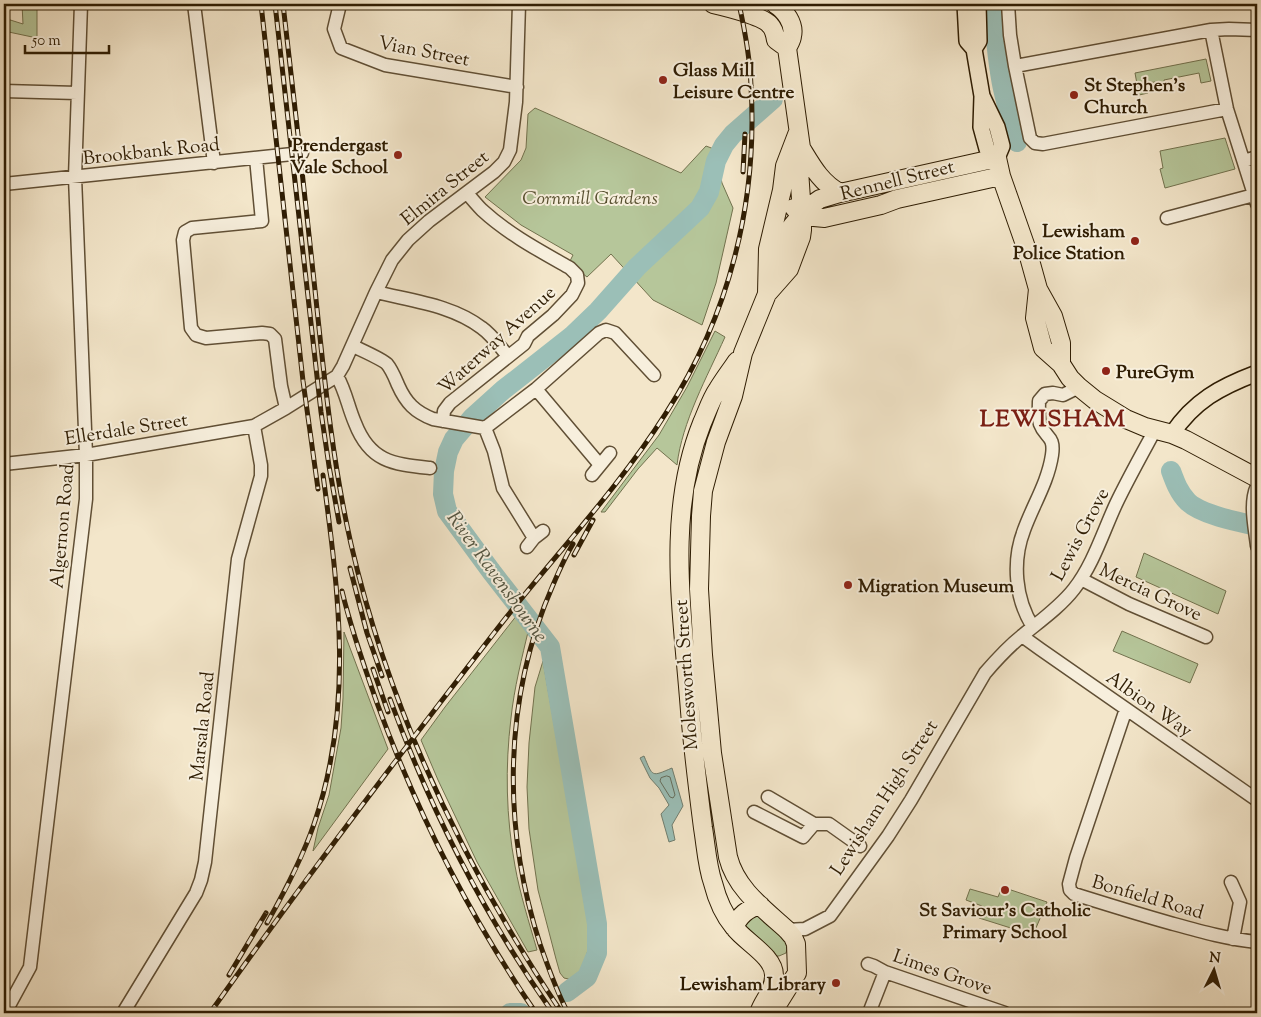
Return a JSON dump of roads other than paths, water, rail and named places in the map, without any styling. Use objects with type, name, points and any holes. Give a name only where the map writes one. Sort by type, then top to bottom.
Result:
[{"type":"highway","points":[[714,4],[768,22],[776,40],[787,48],[793,35],[791,24],[783,10],[775,4]]},
{"type":"highway","name":"Rennell Street","points":[[787,48],[799,136],[802,214]]},
{"type":"highway","name":"Rennell Street","points":[[782,190],[785,166],[799,136]]},
{"type":"highway","name":"Rennell Street","points":[[799,136],[822,180],[840,193]]},
{"type":"highway","points":[[997,158],[1001,176],[1028,253],[1038,289],[1053,316],[1061,343],[1061,364],[1070,378],[1095,400],[1126,419],[1193,443],[1257,478]]},
{"type":"highway","name":"Rennell Street","points":[[802,214],[820,199],[840,193],[997,158]]},
{"type":"highway","name":"Rennell Street","points":[[802,214],[817,218],[832,217],[881,205],[897,199],[1001,176]]},
{"type":"highway","points":[[782,190],[785,199],[790,205],[802,214]]},
{"type":"highway","name":"Molesworth Street","points":[[767,294],[768,249],[782,190]]},
{"type":"highway","name":"Molesworth Street","points":[[768,271],[780,253],[787,234],[802,214]]},
{"type":"highway","name":"Molesworth Street","points":[[772,1013],[797,973],[796,944],[787,930],[738,883],[728,857],[712,753],[703,655],[700,525],[704,491],[716,442],[733,396],[743,353],[767,294],[789,269],[801,237],[802,214]]},
{"type":"highway","name":"Molesworth Street","points":[[743,353],[717,390],[694,443],[685,486],[679,540],[680,590],[695,773],[713,884],[726,916],[741,935],[768,959],[773,967]]},
{"type":"highway","points":[[734,927],[740,916],[760,905]]},
{"type":"highway","points":[[759,1013],[772,989],[773,967],[797,952]]},
{"type":"main road","points":[[965,4],[967,41],[974,49],[982,96],[997,127],[1002,146],[997,158]]},
{"type":"main road","points":[[974,49],[979,41],[978,4]]},
{"type":"main road","points":[[1172,434],[1181,421],[1203,400],[1225,387],[1257,373]]},
{"type":"street","name":"Algernon Road","points":[[5,1013],[30,967],[86,499],[86,455],[75,177],[81,4]]},
{"type":"street","points":[[194,4],[214,163]]},
{"type":"street","name":"Vian Street","points":[[340,4],[334,28],[341,48],[384,65],[517,87]]},
{"type":"street","name":"Elmira Street","points":[[337,376],[353,346],[392,260],[408,240],[429,221],[494,172],[504,162],[510,150],[517,87],[519,4]]},
{"type":"street","points":[[1008,4],[1015,66],[1030,138],[1035,143],[1043,144],[1227,109]]},
{"type":"street","points":[[1015,66],[1211,30],[1257,30]]},
{"type":"street","points":[[1167,218],[1256,200],[1227,109],[1211,30]]},
{"type":"street","points":[[4,91],[77,93]]},
{"type":"street","name":"Brookbank Road","points":[[4,184],[302,153]]},
{"type":"street","points":[[256,158],[262,221],[192,228],[185,232],[183,240],[191,328],[196,335],[206,338],[262,332],[270,334],[275,340],[286,408]]},
{"type":"street","points":[[1244,161],[1257,158]]},
{"type":"street","name":"Waterway Avenue","points":[[443,421],[444,411],[450,403],[524,344],[528,336],[553,315],[572,295],[578,283],[577,275],[570,268],[515,236],[493,220],[467,193]]},
{"type":"street","points":[[376,292],[452,312],[481,327],[508,356]]},
{"type":"street","points":[[353,346],[386,363],[411,406],[426,416],[482,428],[536,389],[599,333],[606,330],[615,333],[654,375]]},
{"type":"street","points":[[254,426],[337,376],[344,389],[355,424],[366,445],[381,458],[402,465],[430,468]]},
{"type":"street","points":[[1033,626],[1022,602],[1017,581],[1017,566],[1023,531],[1043,486],[1052,456],[1053,446],[1050,437],[1040,423],[1039,401],[1044,394],[1063,395],[1079,387]]},
{"type":"street","points":[[536,389],[596,470],[610,453]]},
{"type":"street","name":"Ellerdale Street","points":[[4,464],[86,455],[254,426]]},
{"type":"street","name":"Marsala Road","points":[[122,1013],[196,893],[201,880],[205,862],[238,559],[261,476],[261,465],[254,426]]},
{"type":"street","points":[[482,428],[494,451],[503,488],[535,539]]},
{"type":"street","name":"Lewis Grove","points":[[995,661],[1062,602],[1081,579],[1155,430]]},
{"type":"street","points":[[1256,540],[1253,510],[1254,493],[1257,486]]},
{"type":"street","name":"Mercia Grove","points":[[1081,579],[1129,604],[1206,637]]},
{"type":"street","name":"Albion Way","points":[[1022,636],[1257,800]]},
{"type":"street","name":"Lewisham High Street","points":[[787,930],[805,929],[830,916],[911,800],[985,673],[995,661]]},
{"type":"street","name":"Bonfield Road","points":[[1126,709],[1076,858],[1069,884],[1070,890],[1074,894],[1130,912],[1205,933],[1257,942]]},
{"type":"street","points":[[814,824],[803,838],[756,814],[770,793],[814,824],[829,824],[860,846]]},
{"type":"street","points":[[1231,882],[1240,902],[1233,939]]},
{"type":"street","name":"Limes Grove","points":[[868,964],[885,972],[1006,1013]]},
{"type":"street","points":[[869,1013],[885,972]]},
{"type":"water","points":[[644,756],[651,771],[656,774],[672,768],[683,806],[672,825],[675,840],[669,842],[661,814],[669,805],[659,788],[650,778],[640,758]]},
{"type":"waterway","points":[[993,4],[996,46],[1001,78],[1017,142]]},
{"type":"waterway","name":"River Ravensbourne","points":[[567,992],[587,977],[597,953],[597,924],[550,647],[447,511],[443,494],[444,471],[448,452],[454,439],[472,418],[503,390],[572,336],[598,311],[637,267],[700,208],[709,192],[716,161],[724,145],[733,134],[773,99]]},
{"type":"waterway","points":[[1171,471],[1182,495],[1194,507],[1221,517],[1257,526]]},
{"type":"waterway","name":"River Ravensbourne","points":[[510,1013],[521,1013]]},
{"type":"railway","points":[[261,4],[303,381],[318,489]]},
{"type":"railway","points":[[275,4],[321,412],[339,522]]},
{"type":"railway","points":[[283,4],[325,386],[344,512],[367,607],[387,668],[435,788],[463,846],[494,903],[562,1013]]},
{"type":"railway","points":[[210,1013],[314,869],[422,727],[516,606],[605,498],[647,442],[688,376],[707,337],[735,257],[744,215],[750,172],[752,129],[750,65],[739,4]]},
{"type":"railway","points":[[743,172],[745,134]]},
{"type":"railway","points":[[267,923],[293,875],[314,824],[327,781],[335,737],[339,694],[338,607],[323,475]]},
{"type":"railway","points":[[574,555],[593,520]]},
{"type":"railway","points":[[567,1011],[540,944],[528,900],[519,855],[514,809],[514,763],[517,718],[525,673],[537,628],[555,580],[573,544]]},
{"type":"railway","points":[[350,568],[367,633],[382,676]]},
{"type":"railway","points":[[342,591],[377,703],[427,824],[467,902],[536,1013]]},
{"type":"railway","points":[[373,669],[388,712]]},
{"type":"railway","points":[[390,699],[423,781],[461,862],[528,977],[553,1013]]},
{"type":"railway","points":[[229,975],[266,913]]},
{"type":"place","name":"Glass Mill Leisure Centre","points":[[663,80]]},
{"type":"place","name":"St Stephen's Church","points":[[1074,95]]},
{"type":"place","name":"Prendergast Vale School","points":[[398,155]]},
{"type":"place","name":"Lewisham Police Station","points":[[1135,241]]},
{"type":"place","name":"PureGym","points":[[1106,371]]},
{"type":"place","name":"Migration Museum","points":[[848,585]]},
{"type":"place","name":"St Saviour's Catholic Primary School","points":[[1005,890]]},
{"type":"place","name":"Lewisham Library","points":[[836,983]]},
{"type":"district","name":"LEWISHAM","points":[[1053,418]]},
{"type":"park label","name":"Cornmill Gardens","points":[[590,197]]}]
